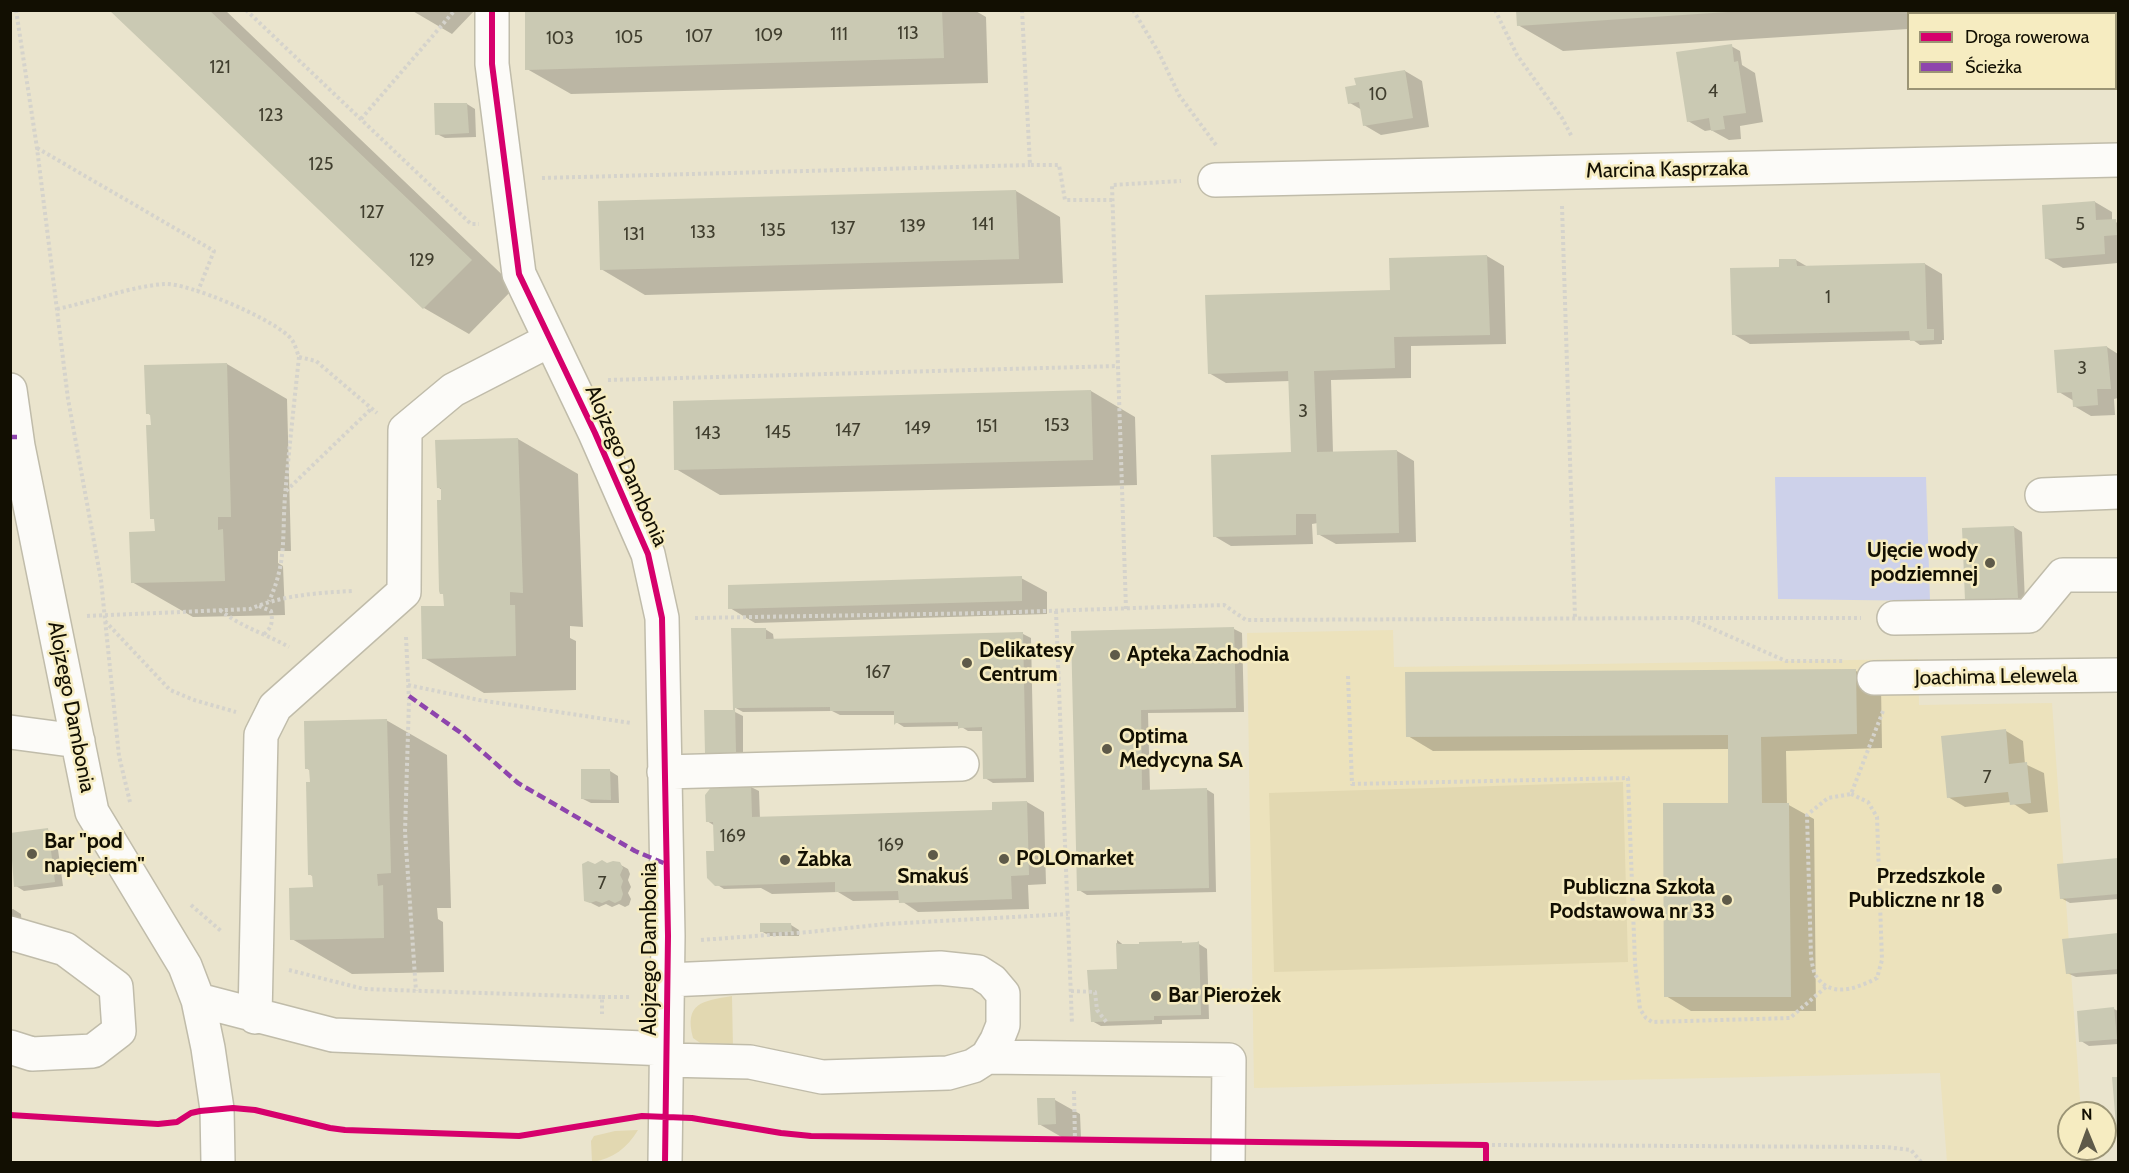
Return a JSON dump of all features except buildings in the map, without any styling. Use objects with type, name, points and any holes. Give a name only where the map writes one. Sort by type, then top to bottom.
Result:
[{"type":"street","name":"Alojzego Dambonia","points":[[492,10],[492,64],[519,274],[570,380],[648,554],[662,618],[668,942],[665,1162]]},
{"type":"street","points":[[2117,10],[2118,19]]},
{"type":"street","name":"Marcina Kasprzaka","points":[[1231,180],[2118,160]]},
{"type":"street","points":[[255,1017],[261,735],[275,707],[404,583],[405,430],[453,390],[550,340]]},
{"type":"street","name":"Alojzego Dambonia","points":[[10,390],[18,484],[53,619],[92,812],[185,966],[198,1000],[217,1109],[218,1162]]},
{"type":"street","points":[[2042,495],[2118,492]]},
{"type":"street","points":[[1894,618],[2029,616],[2063,575],[2118,575]]},
{"type":"street","name":"Joachima Lelewela","points":[[1874,678],[2118,675]]},
{"type":"street","points":[[10,732],[78,741]]},
{"type":"street","points":[[664,772],[962,764]]},
{"type":"street","points":[[10,933],[65,949],[116,987],[119,1031],[93,1051],[32,1054],[10,1047]]},
{"type":"street","points":[[667,1055],[750,1062],[822,1077],[948,1073],[973,1066],[987,1057],[1004,1025],[1003,994],[992,981],[978,972],[940,968],[668,980]]},
{"type":"street","name":"Alojzego Dambonia","points":[[198,1000],[255,1017],[333,1035],[603,1046],[667,1055]]},
{"type":"street","points":[[987,1057],[1229,1060],[1228,1162]]},
{"type":"path","points":[[15,10],[37,147],[68,399],[92,530],[104,614],[119,756],[130,805]]},
{"type":"path","points":[[246,10],[471,224],[513,224]]},
{"type":"path","points":[[361,119],[455,10]]},
{"type":"path","points":[[1022,10],[1030,165]]},
{"type":"path","points":[[1126,609],[1112,184],[1231,180],[1233,166],[1179,95],[1159,52],[1133,10]]},
{"type":"path","points":[[1495,10],[1517,55],[1562,118],[1576,172],[1575,618]]},
{"type":"path","points":[[37,147],[214,251],[198,291]]},
{"type":"path","points":[[507,179],[1059,165],[1065,200],[1113,200]]},
{"type":"path","points":[[57,309],[116,293],[166,284],[198,291],[246,311],[275,327],[292,340],[298,357],[286,491],[284,556],[269,601]]},
{"type":"path","points":[[298,357],[316,361],[381,416],[405,430]]},
{"type":"path","points":[[570,380],[1117,366]]},
{"type":"path","points":[[286,491],[372,408]]},
{"type":"path","points":[[250,609],[269,601],[404,583],[408,685],[405,832],[416,991]]},
{"type":"path","points":[[662,618],[1056,611],[1224,605],[1246,620],[1894,618]]},
{"type":"path","points":[[53,619],[104,614],[250,609],[258,606],[271,611],[273,621],[270,630],[263,635]]},
{"type":"path","points":[[220,610],[231,619],[321,665]]},
{"type":"path","points":[[1056,611],[1071,991],[1066,1059],[1075,1140]]},
{"type":"path","points":[[1688,618],[1786,661],[1864,661],[1874,678]]},
{"type":"path","points":[[104,620],[170,690],[194,700],[268,721]]},
{"type":"path","points":[[1348,676],[1352,784],[1628,778],[1635,963],[1640,1009],[1652,1022],[1790,1018],[1827,986]]},
{"type":"path","points":[[408,685],[478,700],[632,723],[664,732]]},
{"type":"path","points":[[1851,794],[1884,709]]},
{"type":"path","points":[[1851,794],[1868,802],[1877,817],[1882,960],[1877,978],[1861,987],[1843,991],[1827,986],[1815,975],[1811,957],[1807,815],[1828,798],[1851,794]]},
{"type":"path","points":[[185,898],[256,960],[316,978],[364,989],[602,997],[603,1046]]},
{"type":"path","points":[[668,942],[886,924],[1068,914]]},
{"type":"path","points":[[1071,991],[1095,992],[1097,1010],[1106,1022]]},
{"type":"path","points":[[1486,1145],[1886,1147],[1911,1150],[1921,1162]]},
{"type":"shaded area","points":[[1393,630],[1394,667],[1918,659],[1919,705],[2052,703],[2080,1101],[2057,1101],[2057,1161],[2084,1162],[1947,1162],[1940,1073],[1254,1088],[1247,633]]},
{"type":"shaded area","points":[[1623,782],[1628,962],[1274,972],[1269,793]]},
{"type":"shaded area","points":[[732,996],[733,1049],[706,1047],[693,1038],[691,1017],[693,1011],[704,1002]]},
{"type":"shaded area","points":[[638,1130],[619,1152],[592,1162],[591,1141],[594,1136],[615,1131]]},
{"type":"water","points":[[1775,477],[1926,477],[1930,601],[1778,599]]},
{"type":"marked path","points":[[10,437],[17,437]]},
{"type":"marked path","points":[[409,696],[461,733],[518,783],[635,851],[666,864]]},
{"type":"cycle path","points":[[492,10],[492,64],[519,274],[595,433],[648,554],[662,618],[668,936],[665,1162]]},
{"type":"cycle path","points":[[10,1115],[158,1124],[177,1122],[191,1113],[200,1111],[233,1108],[255,1110],[345,1130],[519,1136],[642,1116],[692,1118],[811,1136],[1486,1145],[1486,1162]]},
{"type":"place","name":"Ujęcie wody podziemnej","points":[[1990,563]]},
{"type":"place","name":"Apteka Zachodnia","points":[[1115,655]]},
{"type":"place","name":"Delikatesy Centrum","points":[[967,663]]},
{"type":"place","name":"Optima Medycyna SA","points":[[1107,749]]},
{"type":"place","name":"Bar \"pod napięciem\"","points":[[32,854]]},
{"type":"place","name":"Smakuś","points":[[933,855]]},
{"type":"place","name":"POLOmarket","points":[[1004,859]]},
{"type":"place","name":"Żabka","points":[[785,860]]},
{"type":"place","name":"Przedszkole Publiczne nr 18","points":[[1997,889]]},
{"type":"place","name":"Publiczna Szkoła Podstawowa nr 33","points":[[1727,900]]},
{"type":"place","name":"Bar Pierożek","points":[[1156,996]]}]
